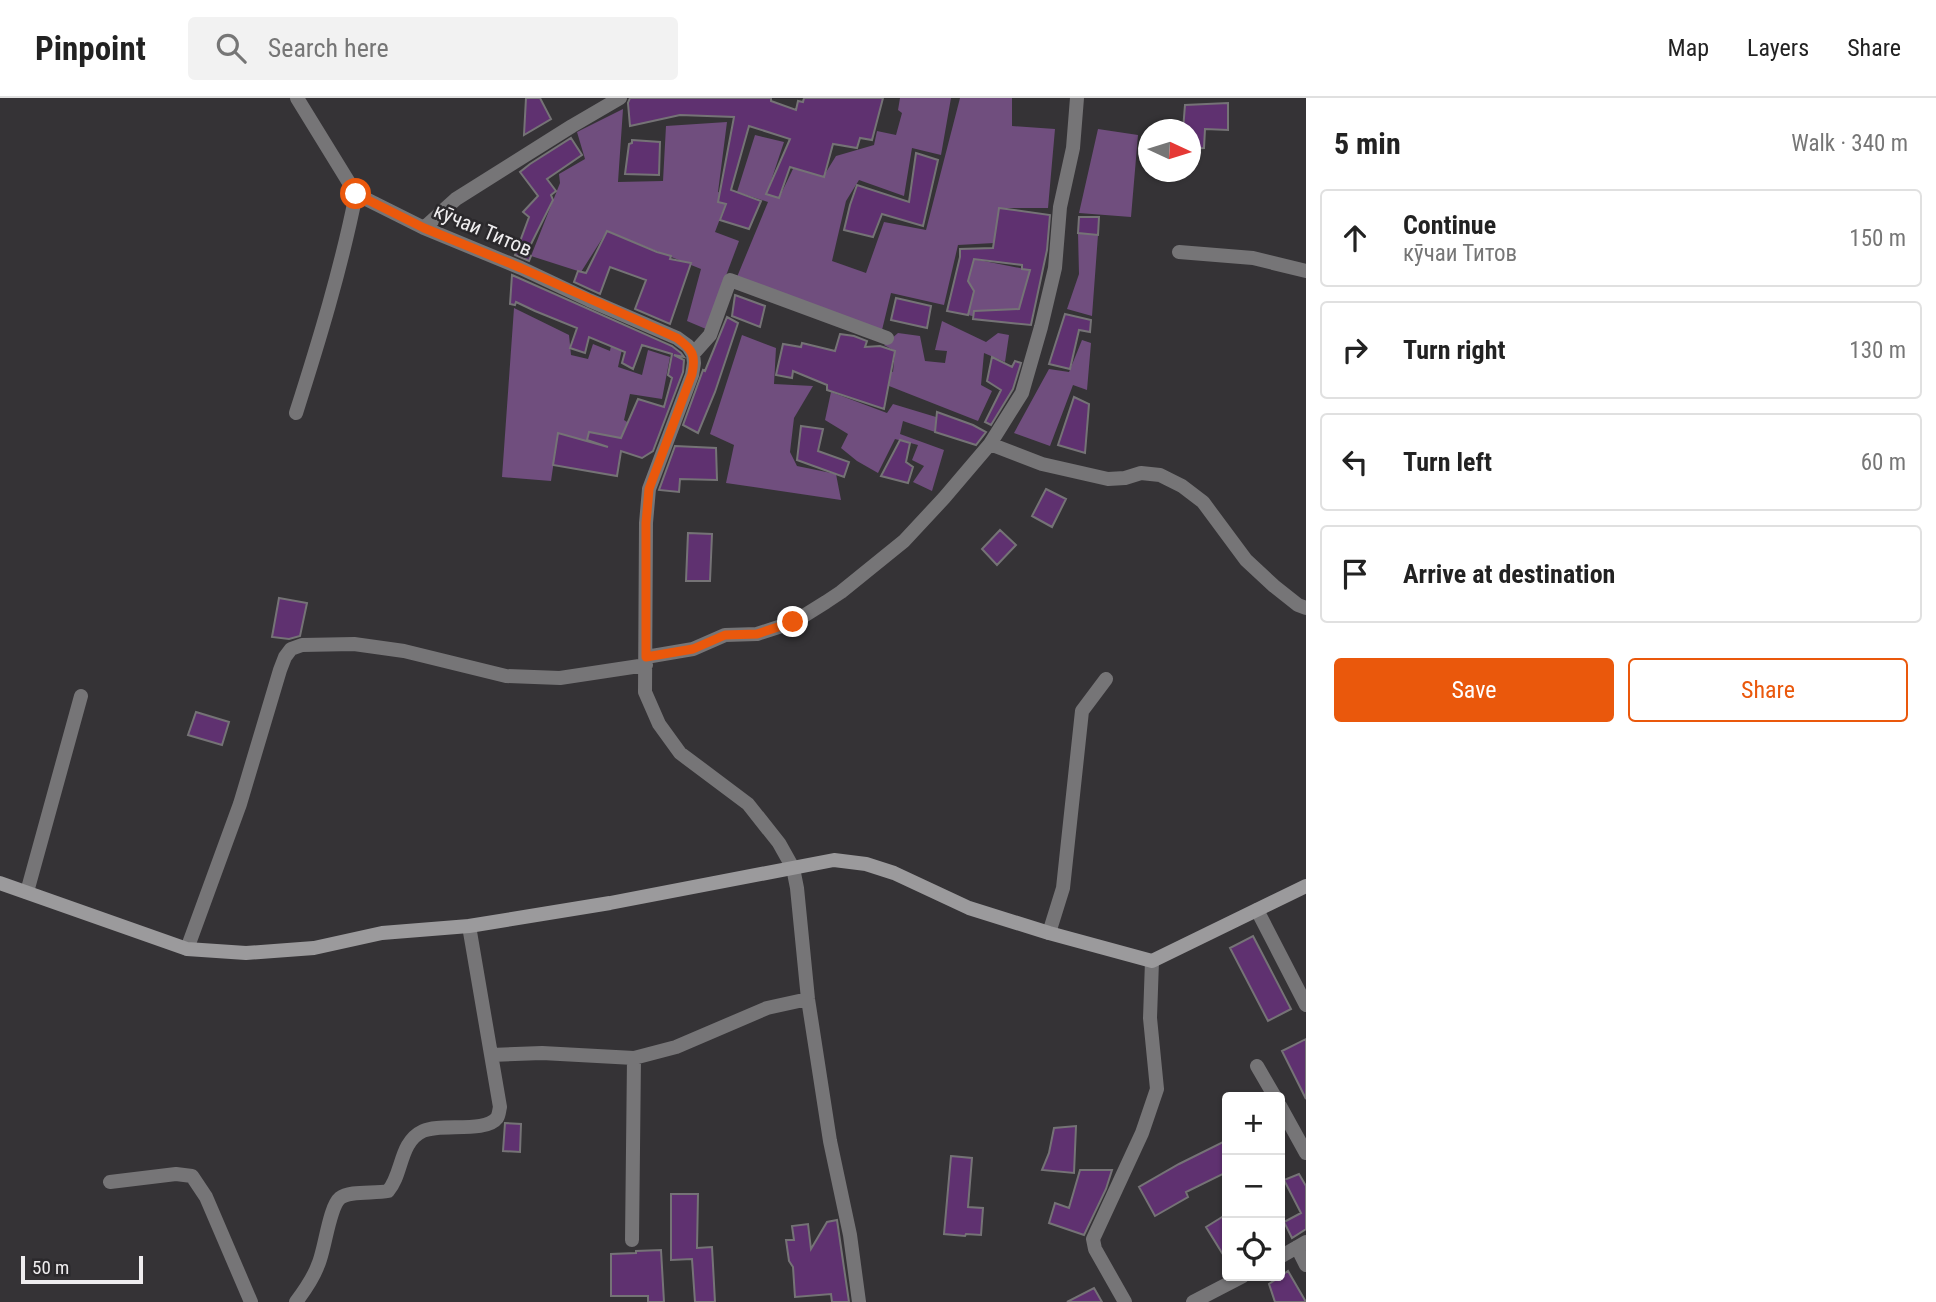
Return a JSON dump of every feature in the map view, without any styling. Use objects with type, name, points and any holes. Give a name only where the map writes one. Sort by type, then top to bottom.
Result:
[{"type":"street","points":[[296,414],[330,306],[356,194],[297,98]]},
{"type":"street","points":[[424,228],[456,199],[620,98]]},
{"type":"street","points":[[187,949],[240,804],[279,670],[290,649],[302,645],[354,644],[404,652],[506,676],[560,678],[646,661],[693,649],[725,635],[757,634],[793,622],[826,602],[904,541],[990,444],[1022,393],[1055,268],[1060,207],[1073,148],[1077,98]]},
{"type":"street","name":"кӯчаи Титов","points":[[356,194],[424,228],[677,338],[688,346],[693,354]]},
{"type":"street","points":[[1179,252],[1253,258],[1306,271]]},
{"type":"street","points":[[859,1302],[850,1235],[830,1141],[808,999],[793,867],[779,843],[748,804],[680,753],[659,724],[646,692],[646,523],[649,489],[692,374],[693,354],[710,335],[730,280],[887,338]]},
{"type":"street","points":[[990,444],[1042,464],[1108,479],[1141,473],[1160,475],[1182,486],[1203,502],[1246,560],[1274,586],[1306,608]]},
{"type":"street","points":[[1049,933],[1063,888],[1082,711],[1106,679]]},
{"type":"street","points":[[27,892],[80,696]]},
{"type":"street","points":[[0,883],[187,949],[246,953],[314,948],[382,933],[469,926],[610,903],[834,860],[866,864],[894,873],[969,908],[1152,961],[1306,886]]},
{"type":"street","points":[[1256,910],[1306,1005]]},
{"type":"street","points":[[296,1302],[307,1288],[319,1263],[334,1205],[340,1197],[388,1191],[393,1185],[403,1153],[423,1131],[488,1125],[497,1118],[500,1107],[469,926]]},
{"type":"street","points":[[1125,1302],[1095,1249],[1093,1239],[1142,1133],[1157,1089],[1150,1018],[1152,961]]},
{"type":"street","points":[[491,1055],[542,1053],[634,1058],[676,1047],[767,1008],[808,999]]},
{"type":"street","points":[[632,1240],[634,1058]]},
{"type":"street","points":[[1257,1066],[1272,1092]]},
{"type":"street","points":[[1285,1115],[1306,1153]]},
{"type":"street","points":[[110,1182],[176,1174],[192,1177],[206,1197],[251,1302]]},
{"type":"street","points":[[1285,1254],[1302,1245],[1306,1265]]},
{"type":"street","points":[[1193,1302],[1233,1281]]},
{"type":"shaded area","points":[[900,98],[951,98],[941,155],[912,148],[904,196],[859,180],[846,201],[832,261],[866,273],[884,222],[926,230],[960,98],[1012,98],[1012,126],[1055,129],[1048,208],[999,208],[994,243],[958,245],[944,305],[891,293],[882,330],[737,277],[768,202],[737,192],[755,135],[784,142],[767,193],[779,198],[804,146],[808,172],[823,177],[836,156],[874,145],[877,131],[896,135],[902,113],[898,110]]},
{"type":"shaded area","points":[[623,109],[618,182],[663,181],[666,126],[727,122],[718,192],[729,195],[715,232],[739,241],[706,329],[687,321],[701,269],[607,231],[581,272],[531,256],[560,183],[559,174],[585,159],[577,132]]},
{"type":"shaded area","points":[[1098,129],[1138,135],[1131,217],[1079,213]]},
{"type":"shaded area","points":[[1078,233],[1098,235],[1092,316],[1067,309],[1079,274]]},
{"type":"shaded area","points":[[974,259],[1030,270],[1019,309],[989,320],[968,315],[974,291],[968,281]]},
{"type":"shaded area","points":[[514,308],[569,335],[571,355],[588,359],[593,344],[610,351],[612,340],[623,345],[618,367],[642,375],[648,350],[670,357],[662,399],[630,394],[624,420],[637,428],[634,440],[611,436],[608,447],[558,433],[551,481],[502,477]]},
{"type":"shaded area","points":[[942,321],[986,342],[998,333],[1009,335],[1005,362],[984,353],[981,385],[992,391],[978,421],[889,386],[838,370],[878,364],[893,372],[895,351],[884,345],[898,333],[920,336],[925,361],[945,363],[947,351],[935,350]]},
{"type":"shaded area","points":[[742,335],[776,348],[774,384],[813,386],[794,418],[790,452],[797,466],[836,474],[841,500],[726,483],[734,445],[710,434]]},
{"type":"shaded area","points":[[1082,340],[1091,343],[1087,390],[1073,385],[1050,446],[1014,433],[1049,369],[1069,372]]},
{"type":"shaded area","points":[[831,392],[887,413],[893,404],[936,417],[935,432],[903,421],[900,434],[944,450],[932,491],[913,482],[924,466],[912,460],[918,445],[895,439],[878,473],[841,448],[848,434],[825,420]]},
{"type":"building","points":[[526,98],[540,98],[551,119],[524,135]]},
{"type":"building","points":[[630,98],[771,98],[771,101],[796,110],[798,101],[803,102],[804,98],[883,98],[872,140],[860,138],[857,148],[833,144],[824,177],[790,167],[779,198],[766,194],[790,139],[749,126],[731,190],[761,201],[749,229],[720,220],[726,204],[718,202],[734,117],[680,115],[630,126]]},
{"type":"building","points":[[1228,103],[1228,130],[1205,129],[1204,148],[1201,148],[1201,119],[1184,119],[1185,105]]},
{"type":"building","points":[[571,138],[582,155],[547,179],[556,191],[551,195],[553,200],[527,252],[531,256],[529,261],[515,255],[529,217],[523,212],[538,196],[520,172]]},
{"type":"building","points":[[632,140],[660,142],[659,175],[625,174],[629,144]]},
{"type":"building","points":[[916,153],[938,160],[923,226],[882,214],[873,237],[844,230],[857,185],[909,202]]},
{"type":"building","points":[[999,208],[1050,215],[1047,250],[1031,325],[973,319],[974,311],[1019,309],[1030,270],[1022,269],[1022,265],[974,259],[968,281],[974,291],[968,315],[947,311],[960,249],[993,248]]},
{"type":"building","points":[[1079,217],[1099,217],[1098,235],[1078,233]]},
{"type":"building","points":[[607,231],[671,256],[670,259],[691,263],[670,324],[635,309],[646,280],[610,267],[600,294],[574,282],[578,271],[586,273]]},
{"type":"building","points":[[512,275],[672,346],[684,357],[674,355],[684,360],[683,372],[653,451],[642,458],[621,451],[617,476],[553,465],[558,433],[608,447],[587,440],[589,432],[621,438],[638,399],[664,407],[672,378],[668,375],[672,354],[642,345],[633,369],[622,363],[625,352],[589,337],[585,353],[570,348],[577,328],[516,302],[515,305],[510,304]]},
{"type":"building","points":[[735,295],[765,306],[760,327],[732,316]]},
{"type":"building","points":[[896,298],[931,306],[927,328],[891,320]]},
{"type":"building","points":[[1065,314],[1091,320],[1090,332],[1079,330],[1070,369],[1049,364]]},
{"type":"building","points":[[727,317],[738,323],[698,433],[683,425],[703,370],[705,371]]},
{"type":"building","points":[[840,334],[867,341],[865,347],[880,346],[895,351],[884,409],[827,390],[827,385],[793,371],[792,378],[776,375],[783,344],[801,347],[802,343],[835,351]]},
{"type":"building","points":[[992,357],[1012,367],[1015,361],[1021,363],[1013,389],[991,425],[985,422],[1001,390],[987,381]]},
{"type":"building","points":[[1074,397],[1089,404],[1085,453],[1058,445]]},
{"type":"building","points":[[937,412],[986,432],[976,445],[935,432]]},
{"type":"building","points":[[801,426],[823,429],[818,451],[849,462],[844,477],[797,460]]},
{"type":"building","points":[[900,440],[910,443],[906,462],[913,467],[908,483],[881,476]]},
{"type":"building","points":[[675,446],[716,448],[717,480],[680,479],[679,492],[659,490]]},
{"type":"building","points":[[1046,489],[1066,499],[1052,527],[1032,516]]},
{"type":"building","points":[[1000,530],[1016,545],[997,565],[982,549]]},
{"type":"building","points":[[688,533],[712,534],[710,581],[686,581]]},
{"type":"building","points":[[279,598],[307,603],[300,636],[289,639],[272,637]]},
{"type":"building","points":[[196,712],[229,722],[222,745],[188,735]]},
{"type":"building","points":[[1253,936],[1291,1009],[1268,1021],[1230,948]]},
{"type":"building","points":[[1306,1039],[1306,1099],[1282,1051]]},
{"type":"building","points":[[505,1123],[521,1124],[520,1152],[503,1151]]},
{"type":"building","points":[[1076,1126],[1074,1173],[1042,1170],[1054,1128]]},
{"type":"building","points":[[1222,1142],[1222,1174],[1186,1192],[1188,1197],[1155,1216],[1139,1187]]},
{"type":"building","points":[[951,1156],[972,1158],[968,1207],[983,1208],[981,1235],[944,1234]]},
{"type":"building","points":[[1080,1170],[1112,1170],[1084,1235],[1049,1223],[1055,1203],[1069,1208]]},
{"type":"building","points":[[1299,1174],[1306,1186],[1306,1229],[1292,1238],[1285,1221],[1301,1213],[1285,1180]]},
{"type":"building","points":[[671,1194],[698,1194],[697,1248],[712,1247],[715,1302],[695,1302],[692,1259],[671,1260]]},
{"type":"building","points":[[1222,1217],[1222,1253],[1206,1227]]},
{"type":"building","points":[[837,1220],[849,1302],[832,1302],[831,1294],[795,1297],[793,1267],[789,1261],[786,1240],[794,1240],[792,1226],[808,1224],[811,1249],[827,1222]]},
{"type":"building","points":[[661,1250],[664,1302],[648,1302],[648,1296],[611,1296],[611,1254]]},
{"type":"building","points":[[1288,1271],[1306,1302],[1275,1302],[1269,1284],[1273,1281],[1285,1281],[1285,1273]]},
{"type":"building","points":[[1094,1288],[1102,1302],[1067,1302]]},
{"type":"route","points":[[356,194],[424,228],[677,338],[688,346],[693,354],[692,374],[649,489],[646,523],[646,657],[693,649],[725,635],[757,634],[793,622]]}]
